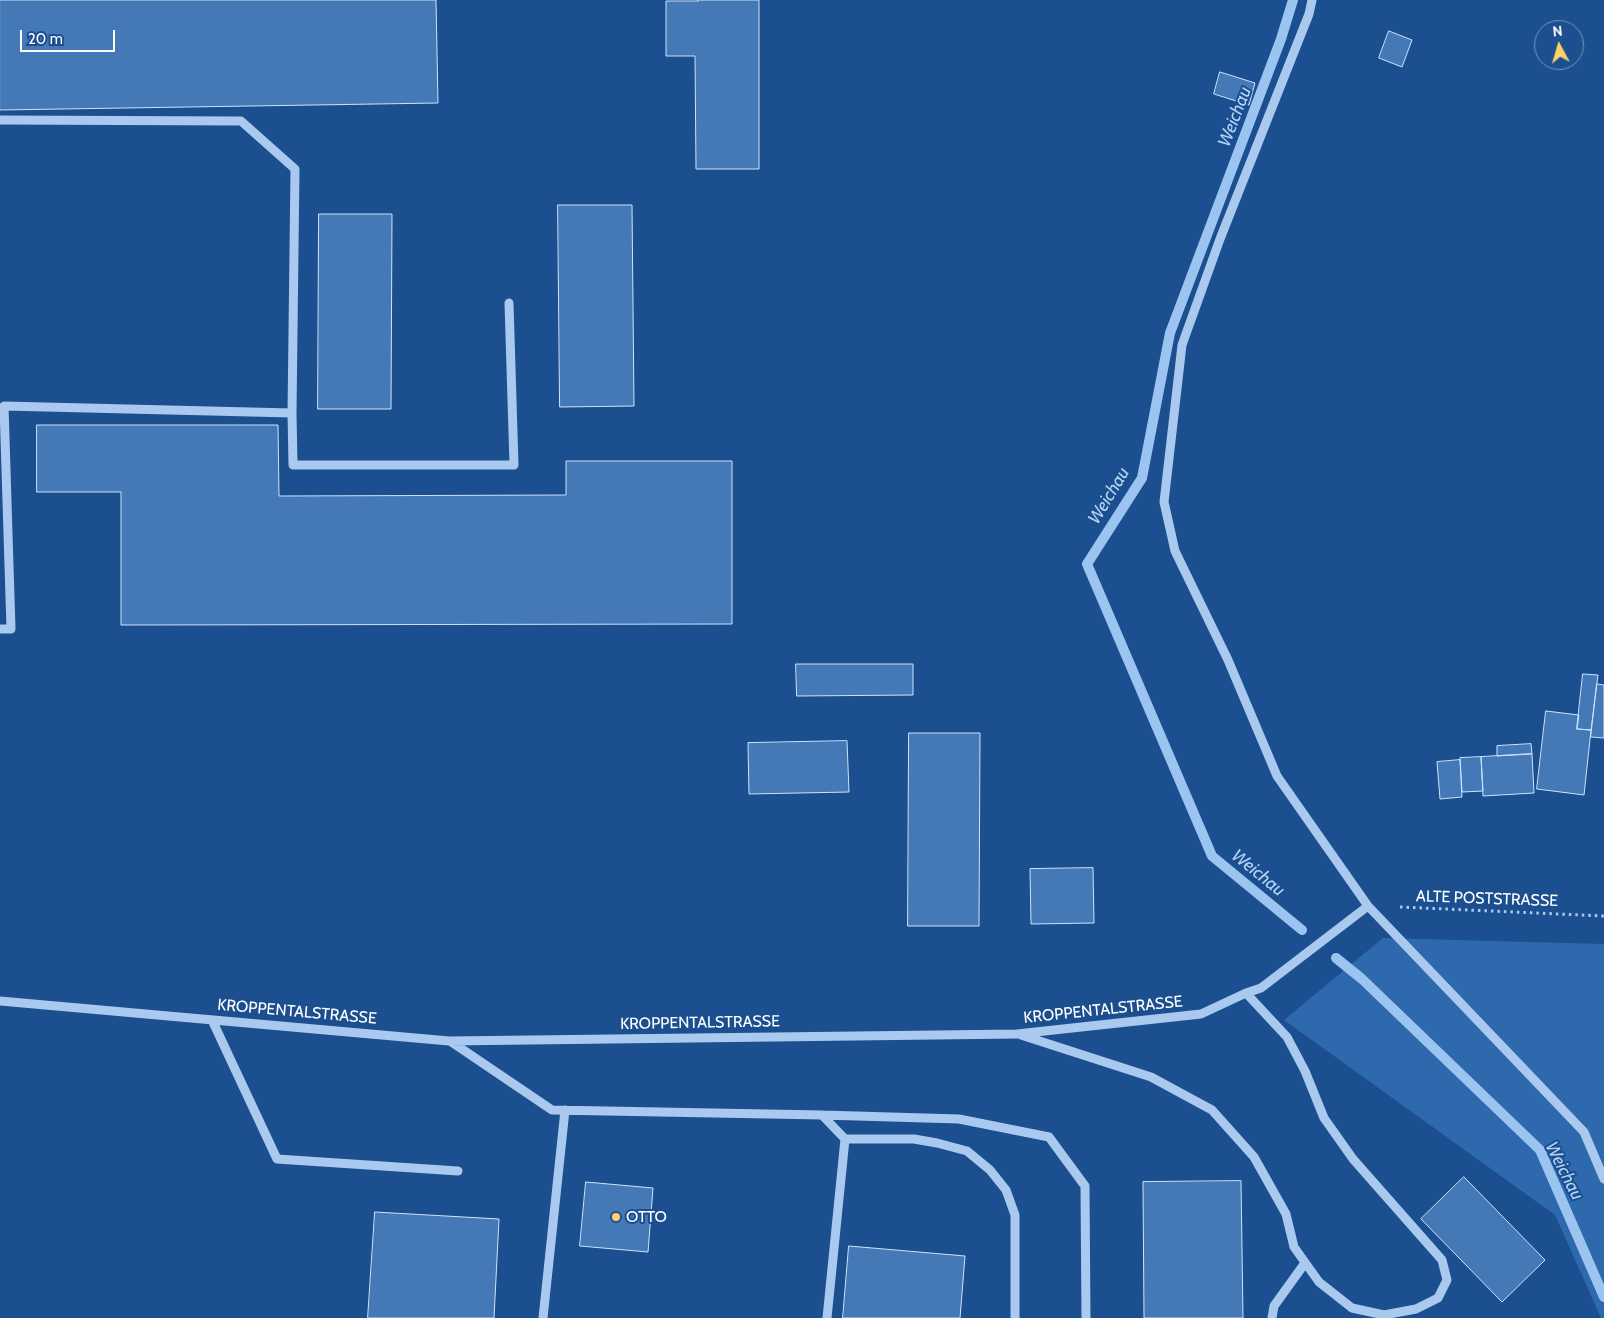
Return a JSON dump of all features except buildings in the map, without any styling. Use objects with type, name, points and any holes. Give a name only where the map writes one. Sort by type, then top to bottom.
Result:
[{"type":"street","points":[[1312,0],[1309,14],[1220,238],[1182,345],[1164,502],[1175,551],[1228,660],[1277,776],[1368,906],[1584,1132],[1604,1180]]},
{"type":"street","points":[[0,120],[241,121],[295,169],[293,465],[514,465],[509,303]]},
{"type":"street","points":[[0,629],[11,629],[4,406],[292,413]]},
{"type":"street","name":"KROPPENTALSTRASSE","points":[[0,1001],[449,1040],[1017,1034],[1201,1014],[1261,988],[1368,906]]},
{"type":"street","points":[[1017,1034],[1151,1077],[1212,1110],[1254,1157],[1286,1214],[1294,1247],[1305,1263],[1319,1282],[1352,1308],[1370,1315],[1384,1315],[1416,1308],[1438,1298],[1447,1280],[1442,1260],[1353,1159],[1324,1118],[1305,1071],[1287,1037],[1246,993]]},
{"type":"street","points":[[212,1020],[277,1159],[458,1171]]},
{"type":"street","points":[[449,1040],[552,1110],[822,1115],[958,1120],[1049,1137],[1085,1186],[1086,1318]]},
{"type":"street","points":[[543,1318],[565,1110]]},
{"type":"street","points":[[822,1115],[845,1139],[914,1138],[967,1151],[990,1170],[1006,1190],[1014,1214],[1015,1318]]},
{"type":"street","points":[[826,1318],[845,1139]]},
{"type":"street","points":[[1272,1318],[1274,1306],[1305,1263]]},
{"type":"path","name":"ALTE POSTSTRASSE","points":[[1368,906],[1604,916]]},
{"type":"shaded area","points":[[1383,938],[1604,944],[1604,1318],[1601,1318],[1555,1215],[1284,1020]]},
{"type":"waterway","name":"Weichau","points":[[1293,0],[1281,39],[1170,333],[1142,478],[1087,564],[1212,856],[1302,930]]},
{"type":"waterway","name":"Weichau","points":[[1336,958],[1362,979],[1540,1150],[1604,1297]]},
{"type":"place","name":"OTTO","points":[[616,1217]]}]
